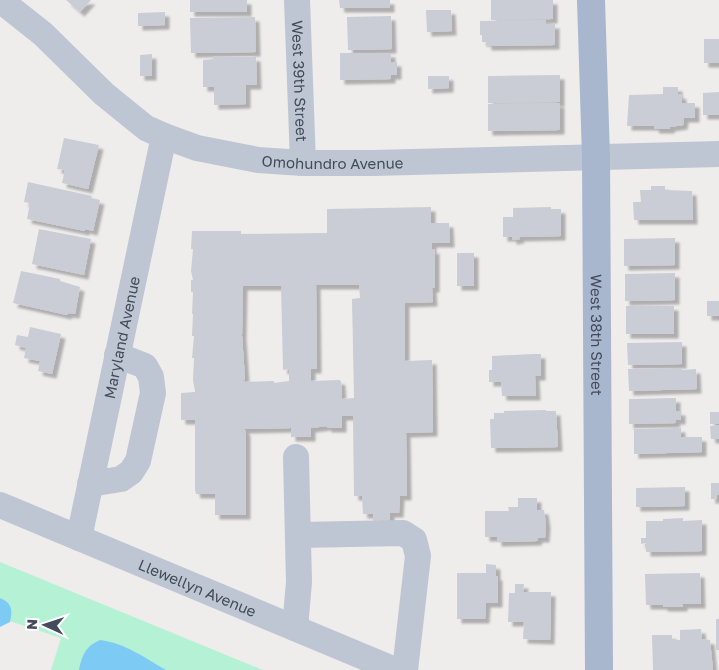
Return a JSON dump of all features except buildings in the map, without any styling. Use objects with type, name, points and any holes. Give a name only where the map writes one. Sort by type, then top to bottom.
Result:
[{"type":"main road","name":"West 38th Street","points":[[591,0],[596,156],[599,670]]},
{"type":"street","name":"Omohundro Avenue","points":[[0,0],[43,34],[104,94],[146,128],[197,148],[249,158],[303,162],[373,163],[719,154]]},
{"type":"street","name":"West 39th Street","points":[[297,0],[303,162]]},
{"type":"street","name":"Maryland Avenue","points":[[79,538],[164,136]]},
{"type":"street","points":[[90,484],[121,479],[131,472],[138,460],[153,394],[151,377],[145,366],[117,355]]},
{"type":"street","points":[[295,628],[299,582],[296,457]]},
{"type":"street","name":"Llewellyn Avenue","points":[[0,505],[395,670]]},
{"type":"street","points":[[298,535],[403,533],[414,540],[418,556],[405,670]]},
{"type":"green space","points":[[0,562],[263,670],[51,670],[61,638],[0,618]]},
{"type":"water","points":[[0,598],[11,607],[11,614],[10,622],[0,627]]},
{"type":"water","points":[[100,640],[118,644],[166,670],[79,670],[85,652],[91,645]]}]
